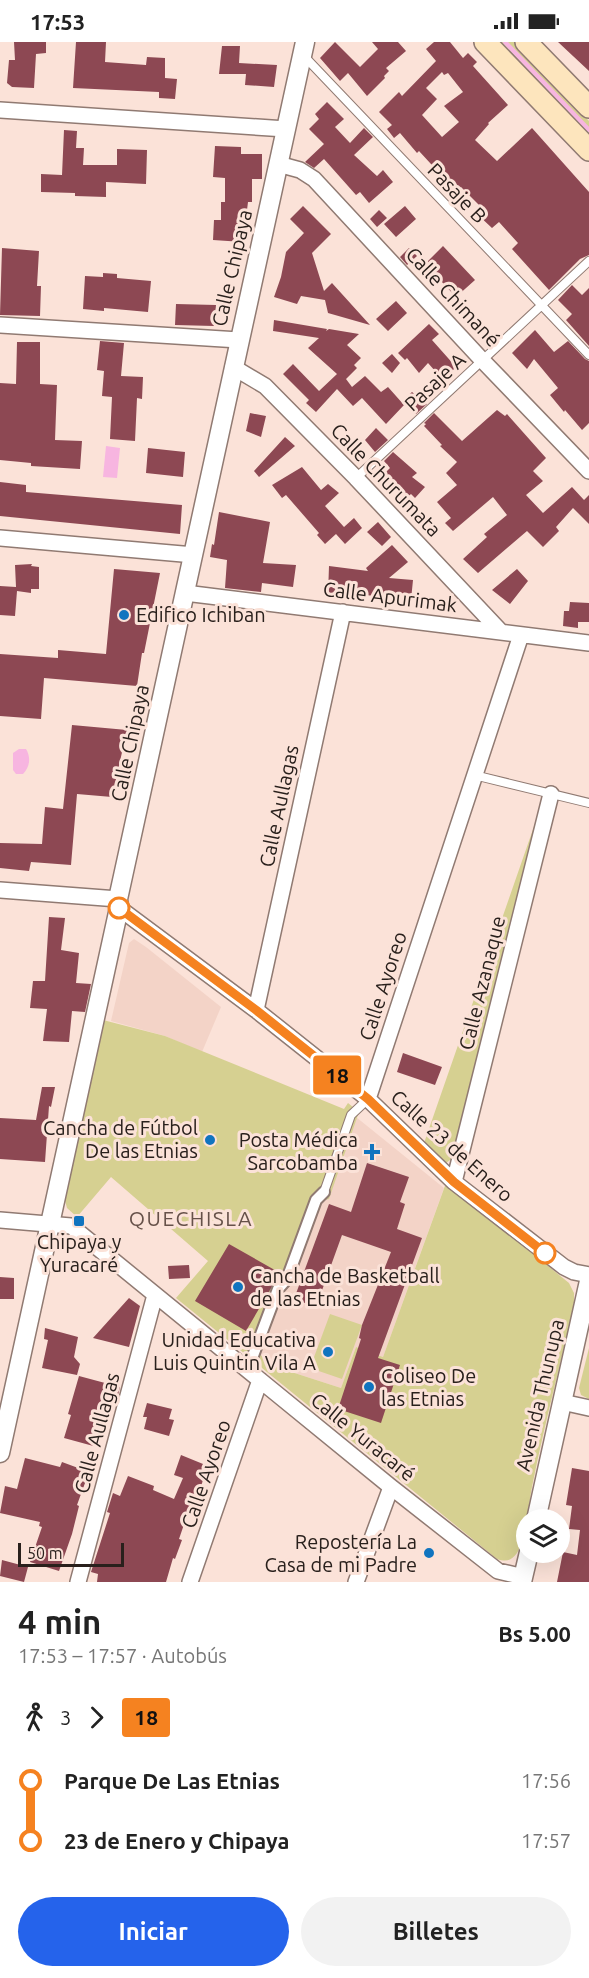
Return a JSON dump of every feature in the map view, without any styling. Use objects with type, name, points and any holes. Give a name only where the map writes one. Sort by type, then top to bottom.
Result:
[{"type":"main road","points":[[485,42],[589,150]]},
{"type":"main road","points":[[526,42],[589,107]]},
{"type":"street","name":"Calle Chipaya","points":[[0,1453],[3,1424],[119,904],[303,48]]},
{"type":"street","points":[[0,110],[286,129]]},
{"type":"street","name":"Calle Chimané","points":[[278,164],[300,170],[314,179],[589,471]]},
{"type":"street","points":[[0,325],[239,340]]},
{"type":"street","name":"Calle Churumata","points":[[233,367],[265,386],[356,478],[501,632]]},
{"type":"street","points":[[0,538],[194,555]]},
{"type":"street","name":"Calle Apurimak","points":[[185,593],[589,643]]},
{"type":"street","name":"Calle Aullagas","points":[[256,1010],[343,612]]},
{"type":"street","name":"Calle Ayoreo","points":[[368,1099],[521,635]]},
{"type":"street","name":"Calle Azanaque","points":[[454,1182],[551,794]]},
{"type":"street","points":[[0,890],[119,904]]},
{"type":"street","name":"Calle 23 de Enero","points":[[119,904],[368,1099],[454,1182],[564,1267],[589,1275]]},
{"type":"street","name":"Calle Ayoreo","points":[[248,1369],[278,1289],[287,1279],[316,1200],[324,1192]]},
{"type":"street","name":"Calle Yuracaré","points":[[0,1220],[71,1227],[498,1571],[523,1579]]},
{"type":"street","name":"Avenida Thunupa","points":[[538,1509],[589,1281]]},
{"type":"street","name":"Calle Aullagas","points":[[78,1582],[155,1295]]},
{"type":"street","name":"Calle Ayoreo","points":[[190,1582],[260,1380]]},
{"type":"street","points":[[562,1402],[589,1408]]},
{"type":"street","points":[[356,1582],[391,1487]]},
{"type":"street","points":[[523,1579],[527,1563]]},
{"type":"lane","name":"Pasaje B","points":[[303,48],[589,355]]},
{"type":"lane","name":"Pasaje A","points":[[356,478],[589,261]]},
{"type":"lane","points":[[474,776],[589,804]]},
{"type":"lane","name":"Calle Ayoreo","points":[[324,1192],[351,1115],[368,1099]]},
{"type":"shaded area","points":[[498,42],[515,42],[589,121],[589,137]]},
{"type":"shaded area","points":[[106,446],[120,448],[117,478],[103,477]]},
{"type":"shaded area","points":[[19,749],[26,749],[29,755],[29,762],[23,774],[16,774],[13,770],[13,753]]},
{"type":"shaded area","points":[[539,812],[453,1158],[446,1163],[423,1146]]},
{"type":"shaded area","points":[[134,939],[221,1007],[202,1052],[165,1036],[111,1021],[129,943]]},
{"type":"shaded area","points":[[103,1020],[165,1036],[344,1109],[348,1103],[359,1112],[329,1199],[320,1201],[291,1284],[282,1290],[259,1354],[276,1367],[341,1388],[356,1347],[383,1357],[446,1183],[569,1283],[574,1293],[574,1303],[529,1509],[516,1509],[516,1554],[506,1561],[497,1559],[176,1298],[208,1261],[111,1177],[77,1217],[67,1208],[64,1197]]},
{"type":"shaded area","points":[[356,1117],[444,1188],[383,1357],[356,1347],[341,1388],[276,1367],[259,1354],[282,1290],[291,1284],[320,1201],[329,1198]]},
{"type":"shaded area","points":[[330,1314],[362,1325],[342,1379],[310,1368]]},
{"type":"shaded area","points":[[589,1348],[589,1399],[581,1395],[579,1388]]},
{"type":"building","points":[[14,42],[46,42],[46,53],[36,54],[34,88],[12,87],[7,83],[9,60],[15,60]]},
{"type":"building","points":[[76,42],[106,42],[105,62],[146,65],[147,57],[165,58],[165,78],[177,79],[175,99],[159,98],[159,92],[73,88]]},
{"type":"building","points":[[335,42],[360,67],[378,49],[372,42],[398,42],[406,51],[386,68],[389,71],[384,76],[385,78],[367,96],[348,73],[340,81],[320,58]]},
{"type":"building","points":[[434,42],[450,42],[463,58],[468,53],[477,62],[473,66],[508,105],[488,123],[475,140],[497,161],[532,128],[589,192],[589,255],[580,259],[549,290],[512,249],[518,243],[499,222],[492,228],[477,214],[483,209],[461,187],[455,193],[440,178],[442,176],[419,151],[417,153],[400,133],[394,138],[387,129],[392,125],[379,112],[399,92],[402,96],[436,61],[426,49]],"holes":[[[442,72],[444,75],[448,73],[463,92],[444,106],[459,122],[442,137],[422,115],[437,99],[426,88]]]},
{"type":"building","points":[[558,42],[589,42],[589,71]]},
{"type":"building","points":[[222,46],[240,46],[239,63],[277,65],[274,87],[245,85],[246,74],[219,74]]},
{"type":"building","points":[[327,102],[344,119],[335,127],[350,143],[364,128],[373,137],[354,155],[377,176],[383,170],[393,182],[369,203],[360,192],[356,195],[324,159],[314,168],[305,162],[324,144],[309,129],[319,119],[315,114]]},
{"type":"building","points":[[64,130],[77,131],[76,148],[84,148],[83,165],[117,165],[117,149],[147,150],[146,184],[106,182],[106,197],[41,192],[41,174],[62,175]]},
{"type":"building","points":[[215,146],[241,147],[241,154],[262,154],[262,179],[252,179],[252,202],[248,202],[243,242],[213,240],[214,220],[221,220],[221,202],[225,202],[225,178],[213,177]]},
{"type":"building","points":[[303,206],[331,234],[312,253],[324,291],[332,283],[370,325],[328,313],[325,300],[301,296],[297,304],[274,297],[286,252],[304,233],[290,219]]},
{"type":"building","points":[[405,206],[416,219],[396,237],[384,224]]},
{"type":"building","points":[[379,210],[387,218],[377,227],[370,219]]},
{"type":"building","points":[[443,246],[475,280],[456,297],[425,264]]},
{"type":"building","points":[[2,248],[39,251],[37,286],[41,286],[40,316],[0,315]]},
{"type":"building","points":[[409,248],[417,256],[407,265],[400,257]]},
{"type":"building","points":[[103,273],[117,274],[117,278],[151,281],[148,312],[104,308],[104,311],[83,309],[85,276],[103,277]]},
{"type":"building","points":[[572,285],[582,295],[589,288],[589,346],[566,320],[572,314],[558,300]]},
{"type":"building","points":[[396,301],[407,313],[388,331],[376,319]]},
{"type":"building","points":[[176,304],[216,305],[214,326],[175,325]]},
{"type":"building","points":[[274,320],[327,329],[326,331],[329,329],[359,334],[347,345],[361,358],[354,365],[357,368],[346,379],[352,387],[365,376],[381,392],[388,387],[404,405],[386,424],[362,398],[353,406],[337,389],[316,412],[306,403],[309,400],[283,374],[293,364],[319,391],[337,374],[308,348],[319,338],[273,331]]},
{"type":"building","points":[[429,324],[439,334],[432,340],[456,367],[443,380],[428,363],[419,373],[407,358],[405,360],[398,353]]},
{"type":"building","points":[[535,330],[554,352],[568,341],[589,361],[589,423],[582,430],[550,395],[558,388],[534,359],[527,369],[512,353]]},
{"type":"building","points":[[100,341],[124,343],[121,376],[143,377],[142,399],[137,398],[135,441],[110,439],[112,397],[102,396],[104,371],[97,370]]},
{"type":"building","points":[[17,342],[40,342],[40,384],[57,385],[55,440],[82,441],[80,469],[31,466],[31,463],[0,460],[0,383],[16,384]]},
{"type":"building","points":[[392,354],[400,363],[392,373],[382,363]]},
{"type":"building","points":[[412,392],[427,404],[416,414],[403,400]]},
{"type":"building","points":[[497,410],[505,416],[507,414],[546,458],[533,471],[543,481],[526,495],[543,513],[572,487],[584,500],[589,495],[589,524],[573,508],[556,527],[559,531],[543,547],[527,531],[478,573],[463,559],[487,537],[484,534],[507,515],[493,497],[453,531],[445,523],[451,518],[437,502],[457,485],[446,473],[457,462],[440,446],[442,445],[424,426],[426,424],[424,423],[434,413],[462,441]]},
{"type":"building","points":[[250,413],[266,416],[261,437],[246,431]]},
{"type":"building","points":[[376,428],[388,440],[375,452],[365,440]]},
{"type":"building","points":[[285,437],[295,446],[259,477],[254,471]]},
{"type":"building","points":[[148,448],[185,452],[183,477],[146,473]]},
{"type":"building","points":[[393,452],[417,473],[412,477],[425,487],[415,498],[411,494],[404,500],[382,476],[390,468],[384,461]]},
{"type":"building","points":[[302,467],[321,490],[328,484],[339,493],[325,506],[344,527],[354,518],[362,528],[345,544],[336,534],[325,544],[317,535],[319,533],[286,495],[282,498],[272,485]]},
{"type":"building","points":[[0,482],[26,485],[26,492],[182,505],[180,534],[0,516]]},
{"type":"building","points":[[219,512],[270,522],[263,563],[296,565],[293,587],[262,583],[261,592],[225,588],[227,560],[210,557]]},
{"type":"building","points":[[378,522],[391,537],[382,546],[367,532]]},
{"type":"building","points":[[392,545],[408,562],[389,578],[413,580],[411,600],[347,593],[347,597],[328,595],[329,566],[368,571],[366,568]]},
{"type":"building","points":[[32,564],[31,566],[39,567],[39,589],[31,589],[31,593],[17,591],[15,616],[0,615],[0,586],[16,587],[15,565]]},
{"type":"building","points":[[114,569],[160,573],[137,686],[44,678],[41,719],[0,716],[0,654],[58,658],[58,650],[106,654]]},
{"type":"building","points":[[517,569],[528,581],[510,604],[492,590]]},
{"type":"building","points":[[570,602],[589,603],[589,622],[578,622],[578,628],[563,626],[564,611],[569,611]]},
{"type":"building","points":[[72,725],[127,730],[112,797],[77,794],[71,865],[31,862],[29,871],[0,868],[0,843],[42,844],[45,807],[63,809]]},
{"type":"building","points":[[49,917],[65,918],[61,950],[79,953],[76,983],[91,984],[85,1012],[72,1011],[69,1042],[43,1041],[47,1009],[30,1008],[33,981],[45,981]]},
{"type":"building","points":[[403,1053],[442,1067],[435,1085],[397,1072]]},
{"type":"building","points":[[42,1087],[55,1087],[51,1107],[49,1106],[45,1162],[0,1159],[0,1118],[36,1120]]},
{"type":"building","points":[[367,1163],[409,1177],[400,1202],[405,1204],[397,1229],[422,1238],[378,1358],[400,1365],[381,1423],[338,1409],[361,1339],[359,1338],[362,1325],[391,1252],[342,1235],[316,1307],[294,1299],[329,1204],[351,1212]]},
{"type":"building","name":"Cancha de Basketball de las Etnias","points":[[229,1244],[280,1273],[246,1331],[195,1301]]},
{"type":"building","points":[[189,1265],[190,1278],[169,1279],[168,1266]]},
{"type":"building","points":[[0,1277],[14,1278],[14,1299],[0,1299]]},
{"type":"building","points":[[129,1298],[140,1306],[129,1347],[93,1338]]},
{"type":"building","points":[[45,1328],[78,1337],[74,1357],[80,1364],[77,1375],[42,1368],[48,1340],[44,1339]]},
{"type":"building","points":[[79,1376],[120,1387],[116,1403],[108,1403],[97,1447],[64,1438]]},
{"type":"building","points":[[147,1403],[172,1409],[169,1419],[174,1420],[169,1436],[144,1429],[147,1417],[143,1417]]},
{"type":"building","points":[[181,1455],[208,1466],[201,1486],[209,1490],[203,1508],[191,1504],[179,1539],[182,1540],[175,1559],[173,1558],[166,1582],[97,1582],[98,1574],[91,1572],[110,1513],[107,1512],[113,1493],[120,1496],[128,1476],[154,1486],[153,1490],[174,1499],[183,1478],[174,1475]]},
{"type":"building","points":[[25,1458],[60,1467],[62,1462],[89,1472],[77,1505],[79,1506],[72,1534],[59,1571],[30,1562],[42,1527],[39,1526],[40,1522],[0,1513],[5,1486],[17,1489]]},
{"type":"building","points":[[572,1468],[589,1471],[589,1582],[557,1582],[561,1563],[570,1563],[570,1554],[577,1555],[580,1530],[570,1529],[572,1506],[566,1505]]},
{"type":"building","points":[[2,1560],[28,1567],[24,1582],[0,1576]]},
{"type":"waterway","points":[[505,42],[589,130]]},
{"type":"bus line","name":"18","points":[[119,908],[256,1010],[368,1099],[454,1182],[545,1253]]},
{"type":"place","name":"Edifico Ichiban","points":[[124,615]]},
{"type":"place","name":"Cancha de Fútbol De las Etnias","points":[[210,1140]]},
{"type":"place","name":"Posta Médica Sarcobamba","points":[[372,1152]]},
{"type":"place","name":"Chipaya y Yuracaré","points":[[79,1221]]},
{"type":"place","name":"Cancha de Basketball de las Etnias","points":[[238,1287]]},
{"type":"place","name":"Unidad Educativa Luis Quintin Vila A","points":[[328,1352]]},
{"type":"place","name":"Coliseo De las Etnias","points":[[369,1387]]},
{"type":"place","name":"Repostería La Casa de mi Padre","points":[[429,1553]]},
{"type":"district","name":"QUECHISLA","points":[[191,1219]]}]
